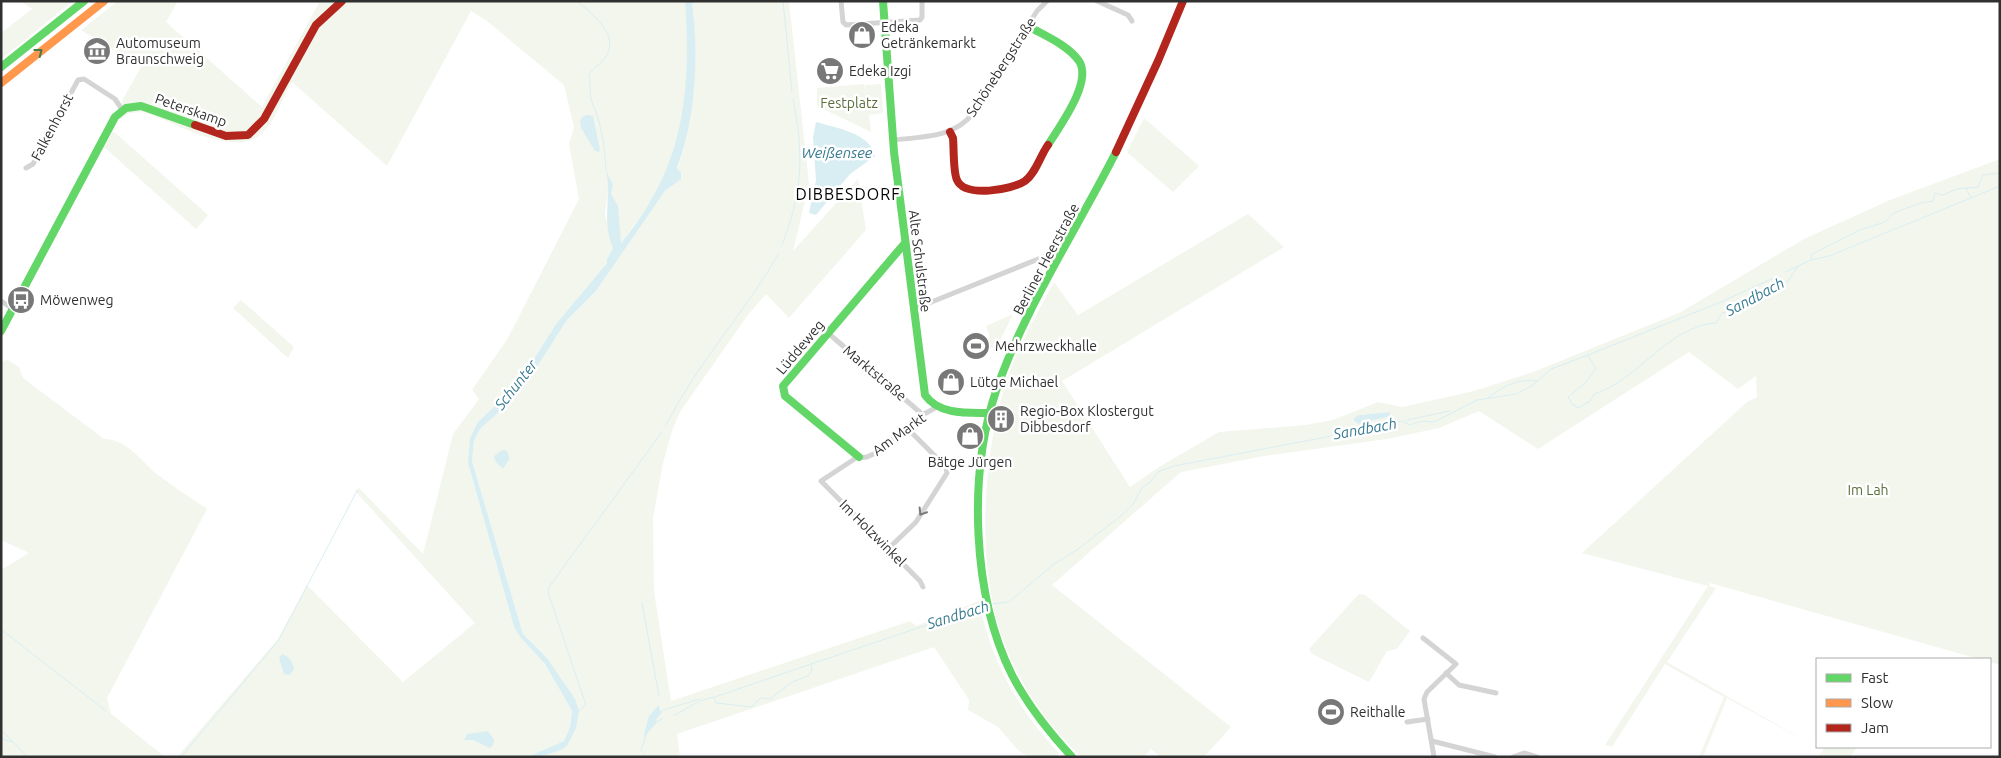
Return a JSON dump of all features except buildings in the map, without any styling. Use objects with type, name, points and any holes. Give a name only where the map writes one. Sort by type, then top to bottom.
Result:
[{"type":"main road","points":[[1,67],[84,1]]},
{"type":"main road","points":[[1,83],[104,1]]},
{"type":"main road","name":"Peterskamp","points":[[123,111],[141,106],[226,136],[239,137],[248,135],[264,119],[316,25],[342,1]]},
{"type":"main road","name":"Alte Schulstraße","points":[[883,1],[893,140],[905,243],[925,392],[929,401],[937,407]]},
{"type":"main road","name":"Berliner Heerstraße","points":[[1072,757],[1040,721],[1018,686],[997,642],[988,611],[979,536],[980,466],[989,413],[1018,339],[1141,105],[1183,1]]},
{"type":"main road","points":[[950,132],[953,138],[957,180],[965,189],[980,190],[1018,185],[1030,177],[1063,123],[1079,88],[1083,74],[1081,64],[1075,56],[1028,26]]},
{"type":"main road","points":[[1,331],[110,123],[123,111]]},
{"type":"main road","name":"Lüddeweg","points":[[859,457],[783,393],[786,382],[905,243]]},
{"type":"main road","points":[[937,407],[989,413]]},
{"type":"street","points":[[841,1],[844,25],[920,20],[922,17],[922,1]]},
{"type":"street","name":"Schönebergstraße","points":[[893,140],[950,132],[964,123],[973,114],[1037,11],[1047,1]]},
{"type":"street","points":[[1097,1],[1128,15],[1132,21]]},
{"type":"street","name":"Falkenhorst","points":[[26,168],[33,164],[78,80],[84,79],[112,97],[123,111]]},
{"type":"street","points":[[914,309],[1046,256]]},
{"type":"street","points":[[1,301],[13,309]]},
{"type":"street","name":"Marktstraße","points":[[828,333],[922,414]]},
{"type":"street","name":"Am Markt","points":[[821,481],[859,457],[867,457],[880,450],[922,414],[937,407]]},
{"type":"street","points":[[888,549],[916,522],[947,473],[946,467],[906,427]]},
{"type":"street","name":"Im Holzwinkel","points":[[821,481],[920,581],[923,587]]},
{"type":"street","points":[[1423,638],[1456,664],[1425,696],[1434,757]]},
{"type":"street","points":[[1446,673],[1459,685],[1496,693]]},
{"type":"street","points":[[1407,722],[1428,719]]},
{"type":"street","points":[[1432,741],[1495,757]]},
{"type":"street","points":[[1514,757],[1524,753],[1537,757]]},
{"type":"green space","points":[[21,1],[73,1],[1,59],[1,33],[32,9]]},
{"type":"green space","points":[[118,1],[178,1],[166,22],[262,107],[320,1],[685,1],[687,48],[682,119],[670,164],[660,186],[647,208],[621,243],[609,184],[605,214],[613,248],[607,263],[556,324],[518,384],[478,422],[468,463],[514,627],[520,637],[545,664],[572,711],[570,727],[564,741],[527,757],[177,757],[278,639],[307,585],[403,682],[475,623],[355,491],[359,488],[423,554],[453,434],[479,399],[472,390],[508,338],[579,199],[569,144],[574,127],[564,85],[487,21],[471,11],[387,166],[292,82],[271,123],[261,134],[249,141],[235,142],[203,136],[143,112],[129,113],[119,120],[123,99],[141,67],[81,30]]},
{"type":"green space","points":[[692,1],[789,1],[809,184],[793,251],[858,179],[866,230],[789,318],[766,294],[747,316],[680,412],[673,428],[663,463],[653,518],[654,591],[671,701],[910,621],[916,626],[979,601],[990,643],[1008,683],[1044,737],[1059,753],[1057,757],[1028,757],[1018,750],[998,727],[968,710],[969,700],[934,647],[677,734],[680,757],[540,757],[561,750],[579,710],[547,658],[523,634],[472,461],[474,441],[480,429],[511,401],[528,381],[567,320],[596,291],[665,191],[673,185],[688,131],[693,94],[695,36]]},
{"type":"green space","name":"Festplatz","points":[[864,84],[866,95],[865,85],[881,84],[883,113],[869,115],[871,132],[817,106],[817,88]]},
{"type":"green space","points":[[1144,118],[1199,166],[1173,192],[1127,152]]},
{"type":"green space","points":[[113,131],[208,215],[196,229],[104,147]]},
{"type":"green space","name":"Im Lah","points":[[2000,159],[2000,665],[1991,662],[1991,658],[1975,658],[1710,583],[1709,586],[1716,588],[1667,662],[1816,747],[1727,698],[1703,757],[1699,757],[1724,697],[1665,664],[1612,747],[1605,745],[1708,586],[1582,553],[1747,402],[1757,397],[1756,376],[1738,389],[1689,352],[1538,449],[1479,411],[1439,428],[1387,439],[1264,456],[1181,472],[1052,585],[1231,727],[1204,757],[1161,757],[1151,749],[1144,757],[1081,757],[1055,729],[1023,683],[1006,649],[993,605],[988,577],[986,547],[987,487],[994,429],[1004,387],[1023,341],[1054,282],[1078,315],[1248,214],[1284,247],[1062,381],[1130,487],[1159,467],[1219,432],[1306,425],[1333,420],[1378,402],[1402,407],[1474,391],[1533,372],[1679,313],[1804,239],[1890,200]],"holes":[[[1389,412],[1370,422],[1358,424],[1359,415]]]},
{"type":"green space","points":[[241,300],[294,347],[288,358],[233,308]]},
{"type":"green space","points":[[1013,314],[998,345],[989,349],[987,346],[983,348],[981,342],[990,337],[986,326]]},
{"type":"green space","points":[[8,360],[19,367],[23,378],[104,439],[112,440],[127,447],[158,475],[207,509],[107,698],[111,714],[165,757],[1,757],[1,570],[29,553],[1,540],[1,361]]},
{"type":"green space","points":[[1359,594],[1365,595],[1410,631],[1397,649],[1387,651],[1369,682],[1312,654],[1309,649]]},
{"type":"green space","points":[[1824,748],[1856,748],[1850,757],[1818,757]]},
{"type":"water","points":[[685,1],[692,1],[695,64],[692,108],[677,168],[681,173],[681,179],[665,191],[596,291],[567,320],[528,381],[511,401],[480,429],[474,441],[472,461],[523,634],[547,658],[575,699],[579,710],[576,728],[567,746],[540,757],[527,757],[564,741],[570,727],[572,711],[545,664],[520,637],[514,627],[468,463],[470,438],[478,422],[518,384],[556,324],[607,263],[613,248],[607,218],[608,180],[606,170],[613,185],[611,194],[618,206],[621,243],[642,215],[658,186],[671,158],[679,129],[684,99],[687,36]]},
{"type":"water","points":[[583,116],[593,116],[599,152],[595,151],[581,128],[580,121]]},
{"type":"water","name":"Weißensee","points":[[816,122],[843,129],[860,137],[872,148],[875,156],[850,174],[816,215],[809,213],[816,180],[813,137]]},
{"type":"water","points":[[1389,412],[1391,416],[1358,424],[1353,419],[1359,415]]},
{"type":"water","points":[[502,450],[506,450],[510,458],[503,469],[495,461],[494,456]]},
{"type":"water","points":[[282,654],[291,660],[293,665],[294,670],[289,675],[284,674],[279,658]]},
{"type":"water","points":[[659,705],[660,711],[663,711],[655,721],[658,721],[643,738],[649,716]]},
{"type":"water","points":[[488,731],[494,740],[490,748],[473,740],[464,740],[467,734]]},
{"type":"waterway","points":[[577,1],[603,26],[610,41],[609,50],[605,58],[589,75],[591,99],[602,135],[606,170]]},
{"type":"waterway","points":[[783,1],[792,92]]},
{"type":"waterway","points":[[782,245],[798,190],[800,156],[797,119],[793,99]]},
{"type":"waterway","name":"Sandbach","points":[[992,604],[1009,602],[1054,564],[1078,549],[1121,516],[1134,503],[1141,489],[1158,472],[1174,466],[1402,421],[1410,425],[1422,421],[1434,422],[1477,400],[1516,394],[1533,385],[1551,369],[1588,355],[1596,369],[1586,382],[1568,397],[1572,404],[1578,408],[1590,401],[1594,394],[1609,388],[1624,378],[1667,344],[1683,334],[1699,326],[1716,323],[1722,313],[1743,307],[1756,297],[1788,281],[1798,266],[1811,260],[1812,254],[1860,230],[1885,222],[1894,213],[1920,203],[1933,201],[1935,193],[1942,195],[1957,189],[1978,187],[1983,175],[2000,173]]},
{"type":"waterway","points":[[1966,188],[1971,198],[2000,186]]},
{"type":"waterway","points":[[1811,260],[1829,256],[1971,198]]},
{"type":"waterway","points":[[666,425],[692,380],[766,275],[779,253]]},
{"type":"waterway","name":"Sandbach","points":[[1785,272],[1798,266]]},
{"type":"waterway","points":[[1588,355],[1721,302],[1778,276]]},
{"type":"waterway","points":[[1488,398],[1511,384],[1530,380],[1537,381]]},
{"type":"waterway","points":[[1407,420],[1450,411]]},
{"type":"waterway","points":[[578,712],[586,705],[548,592],[549,587],[662,432]]},
{"type":"waterway","points":[[181,757],[278,641],[357,491]]},
{"type":"waterway","points":[[642,603],[659,696]]},
{"type":"waterway","name":"Sandbach","points":[[674,715],[698,702],[714,697],[716,703],[752,707],[760,698],[770,699],[792,682],[808,676],[812,670],[811,664],[986,605]]},
{"type":"waterway","points":[[3,631],[106,711]]},
{"type":"waterway","points":[[715,697],[811,664]]},
{"type":"waterway","points":[[663,710],[700,699]]},
{"type":"waterway","name":"Sandbach","points":[[656,722],[662,719]]},
{"type":"waterway","points":[[1,730],[28,757]]},
{"type":"waterway","name":"Sandbach","points":[[646,757],[641,750],[647,733]]},
{"type":"waterway","points":[[1,738],[12,742]]},
{"type":"traffic: fast","points":[[1,67],[84,1]]},
{"type":"traffic: fast","points":[[883,1],[894,152],[925,395],[931,402],[954,412],[989,413]]},
{"type":"traffic: fast","points":[[1028,26],[1069,50],[1079,61],[1082,70],[1082,80],[1073,104],[1048,145]]},
{"type":"traffic: fast","points":[[1,331],[115,117],[126,108],[141,106],[195,125]]},
{"type":"traffic: fast","points":[[1072,757],[1032,708],[1012,675],[999,643],[989,609],[982,572],[978,497],[981,460],[987,424],[996,391],[1008,360],[1036,299],[1116,152]]},
{"type":"traffic: fast","points":[[859,457],[785,396],[783,386],[905,243]]},
{"type":"traffic: slow","points":[[1,83],[104,1]]},
{"type":"traffic: jam","points":[[195,125],[226,136],[248,135],[264,119],[316,25],[342,1]]},
{"type":"traffic: jam","points":[[1116,152],[1183,1]]},
{"type":"traffic: jam","points":[[950,132],[953,138],[954,166],[957,180],[962,186],[979,191],[1010,187],[1025,181],[1032,174],[1048,145]]},
{"type":"place","name":"Edeka Getränkemarkt","points":[[862,35]]},
{"type":"place","name":"Automuseum Braunschweig","points":[[97,51]]},
{"type":"place","name":"Edeka Izgi","points":[[830,71]]},
{"type":"place","name":"Möwenweg","points":[[21,300]]},
{"type":"place","name":"Mehrzweckhalle","points":[[976,346]]},
{"type":"place","name":"Lütge Michael","points":[[951,382]]},
{"type":"place","name":"Regio-Box Klostergut Dibbesdorf","points":[[1001,419]]},
{"type":"place","name":"Bätge Jürgen","points":[[970,436]]},
{"type":"place","name":"Reithalle","points":[[1331,712]]},
{"type":"district","name":"DIBBESDORF","points":[[848,194]]},
{"type":"water label","name":"Schunter","points":[[516,385]]}]
